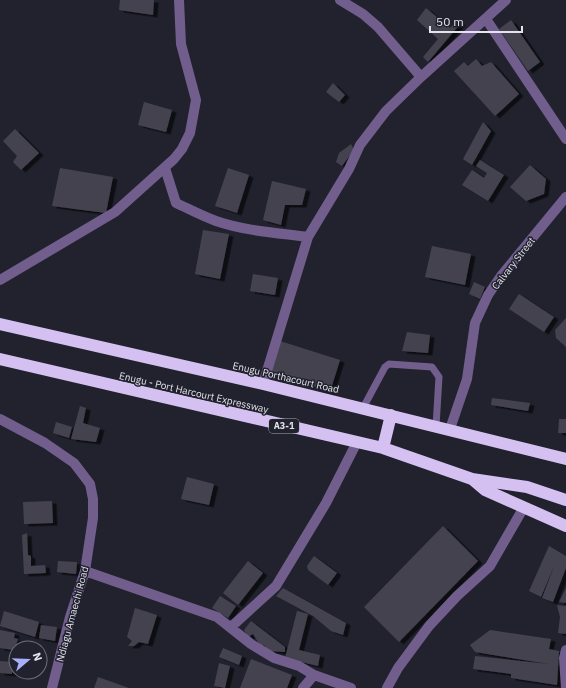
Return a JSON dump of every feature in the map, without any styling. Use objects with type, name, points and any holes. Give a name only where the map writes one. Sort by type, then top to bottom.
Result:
[{"type":"highway","name":"Enugu Porthacourt Road","points":[[0,324],[263,384],[563,457]]},
{"type":"highway","name":"Enugu - Port Harcourt Expressway","points":[[0,359],[383,448],[472,479],[526,487],[566,500]]},
{"type":"highway","points":[[383,448],[390,415]]},
{"type":"highway","points":[[472,479],[485,490],[566,526]]},
{"type":"street","points":[[0,280],[115,212],[165,168],[182,149],[190,133],[196,100],[181,44],[180,0]]},
{"type":"street","points":[[340,0],[363,14],[378,27],[421,77]]},
{"type":"street","points":[[263,384],[308,237],[349,169],[360,146],[386,111],[506,0]]},
{"type":"street","points":[[486,19],[566,138]]},
{"type":"street","points":[[165,168],[176,203],[217,221],[262,231],[308,237]]},
{"type":"street","name":"Calvary Street","points":[[450,430],[467,379],[475,323],[488,295],[500,276],[566,197]]},
{"type":"street","name":"Ndiagu Amaechi Road","points":[[0,419],[45,443],[74,463],[90,484],[93,500],[93,518],[85,571],[70,617],[52,688]]},
{"type":"street","points":[[231,627],[276,586],[326,503],[357,442]]},
{"type":"street","points":[[387,688],[398,668],[429,626],[457,596],[490,566],[524,507]]},
{"type":"street","points":[[85,571],[218,617],[251,644],[274,658],[299,666],[314,675],[350,688]]},
{"type":"street","points":[[566,650],[564,658],[566,688]]},
{"type":"street","points":[[302,688],[314,675]]},
{"type":"lane","points":[[363,408],[385,367],[389,364],[432,367],[439,377],[436,426]]},
{"type":"building","points":[[120,0],[154,0],[153,15],[119,10]]},
{"type":"building","points":[[426,8],[450,28],[457,20],[461,23],[428,62],[423,57],[438,39],[417,20]]},
{"type":"building","points":[[511,20],[540,62],[528,71],[499,29]]},
{"type":"building","points":[[476,59],[482,66],[491,62],[519,94],[495,116],[454,71],[464,62],[468,66]]},
{"type":"building","points":[[333,83],[345,95],[339,102],[326,92]]},
{"type":"building","points":[[144,102],[172,110],[166,132],[138,125]]},
{"type":"building","points":[[483,122],[491,131],[472,165],[463,159]]},
{"type":"building","points":[[15,129],[39,153],[21,170],[13,162],[17,156],[3,141]]},
{"type":"building","points":[[351,144],[354,150],[342,166],[336,162],[339,153]]},
{"type":"building","points":[[480,160],[504,175],[488,201],[462,185],[472,170],[484,178],[487,173],[476,166]]},
{"type":"building","points":[[530,165],[546,179],[544,194],[526,201],[510,187]]},
{"type":"building","points":[[60,168],[113,177],[106,213],[52,206]]},
{"type":"building","points":[[228,168],[249,175],[237,213],[215,206]]},
{"type":"building","points":[[272,181],[306,189],[302,205],[285,205],[281,225],[263,220]]},
{"type":"building","points":[[203,230],[229,234],[220,279],[195,274]]},
{"type":"building","points":[[432,246],[471,254],[465,285],[425,277]]},
{"type":"building","points":[[253,274],[278,278],[275,295],[250,291]]},
{"type":"building","points":[[474,282],[485,287],[480,299],[469,294]]},
{"type":"building","points":[[519,294],[554,317],[544,332],[509,309]]},
{"type":"building","points":[[566,318],[566,347],[556,338],[555,330]]},
{"type":"building","points":[[407,332],[430,335],[428,353],[402,351]]},
{"type":"building","points":[[280,341],[340,360],[330,392],[270,373]]},
{"type":"building","points":[[492,398],[530,403],[528,411],[491,405]]},
{"type":"building","points":[[80,406],[86,408],[83,423],[100,428],[96,442],[71,439]]},
{"type":"building","points":[[559,419],[566,419],[566,433],[558,433]]},
{"type":"building","points":[[56,422],[72,427],[69,438],[53,433]]},
{"type":"building","points":[[187,477],[214,484],[209,505],[181,499]]},
{"type":"building","points":[[52,501],[53,523],[24,524],[23,502]]},
{"type":"building","points":[[443,526],[478,561],[399,642],[364,607]]},
{"type":"building","points":[[27,533],[28,555],[31,556],[31,566],[45,565],[46,573],[24,574],[22,535]]},
{"type":"building","points":[[549,546],[566,556],[566,568],[553,602],[542,598],[555,564],[541,597],[529,591]]},
{"type":"building","points":[[314,556],[337,573],[328,585],[308,570],[307,566]]},
{"type":"building","points":[[58,561],[77,562],[76,574],[57,572]]},
{"type":"building","points":[[248,561],[263,573],[238,605],[223,593]]},
{"type":"building","points":[[283,588],[346,623],[343,635],[331,631],[313,616],[276,596]]},
{"type":"building","points":[[566,588],[566,603],[559,602]]},
{"type":"building","points":[[220,596],[236,606],[228,618],[212,608]]},
{"type":"building","points":[[557,605],[566,606],[566,634],[558,633],[560,617]]},
{"type":"building","points":[[135,608],[157,615],[148,644],[139,642],[134,646],[128,646],[132,641],[127,637]]},
{"type":"building","points":[[4,611],[39,622],[35,637],[0,626]]},
{"type":"building","points":[[297,611],[308,614],[299,650],[320,655],[318,666],[285,658]]},
{"type":"building","points":[[251,621],[285,647],[285,652],[268,651],[264,645],[261,647],[253,634],[248,637],[244,630]]},
{"type":"building","points":[[41,625],[57,627],[55,641],[39,638]]},
{"type":"building","points":[[0,630],[15,633],[14,638],[18,640],[8,640],[8,649],[0,648]]},
{"type":"building","points":[[490,630],[551,639],[549,649],[559,651],[557,685],[511,678],[511,674],[473,669],[475,656],[549,664],[475,652],[470,645]]},
{"type":"building","points":[[223,648],[242,656],[239,665],[219,657]]},
{"type":"building","points":[[251,659],[292,675],[287,688],[240,688]]},
{"type":"building","points":[[0,661],[8,662],[8,674],[0,673]]},
{"type":"building","points":[[219,663],[230,666],[225,688],[214,686]]},
{"type":"building","points":[[98,677],[129,688],[94,688]]}]
